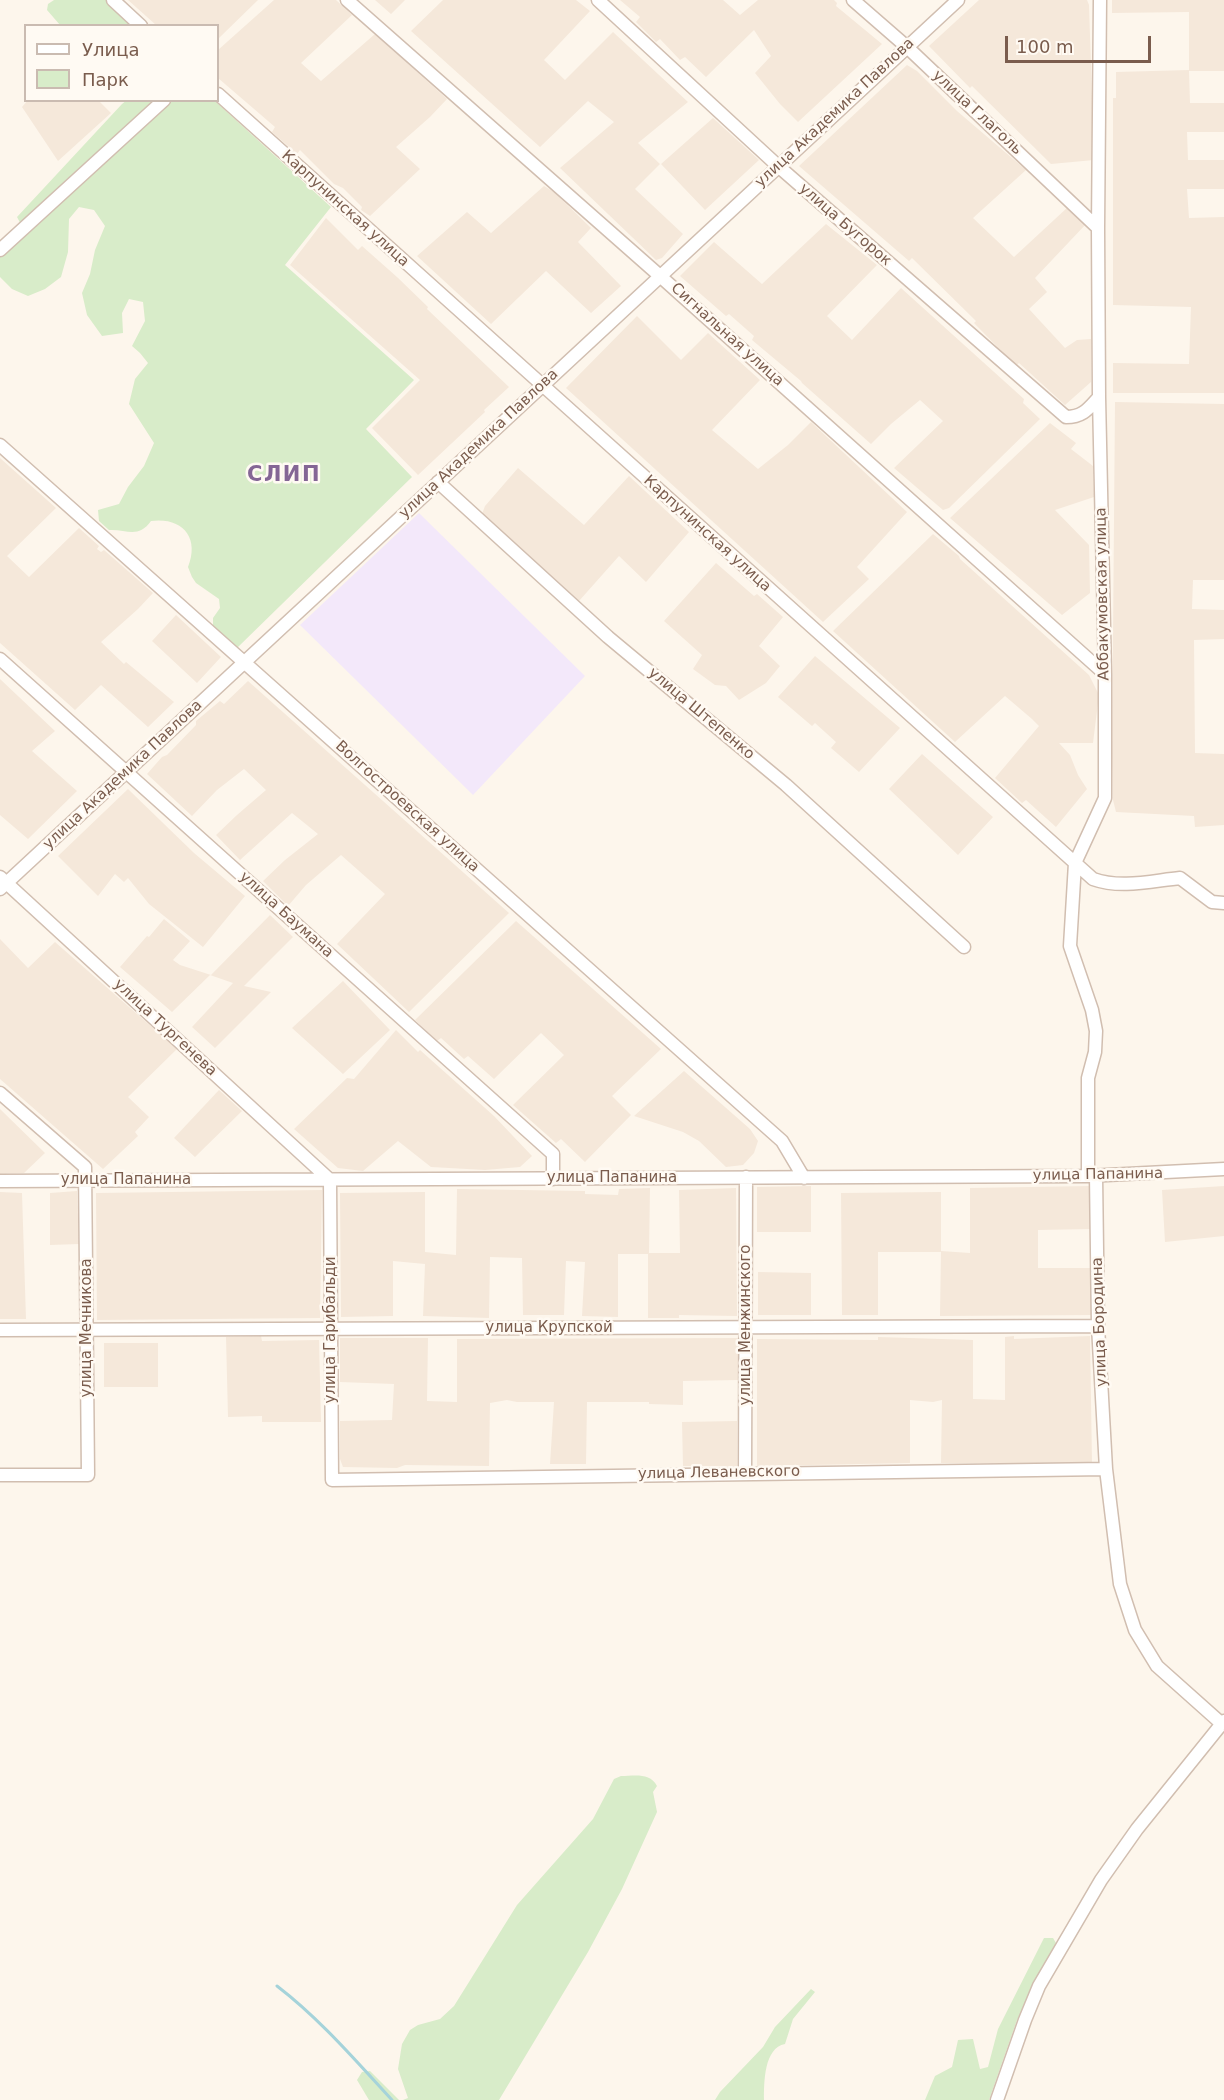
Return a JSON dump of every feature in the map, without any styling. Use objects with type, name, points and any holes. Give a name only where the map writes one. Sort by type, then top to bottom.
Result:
[{"type":"street","points":[[113,0],[139,24]]},
{"type":"street","name":"Сигнальная улица","points":[[347,0],[1105,674]]},
{"type":"street","name":"улица Бугорок","points":[[598,0],[778,166],[1066,417],[1076,417],[1100,397]]},
{"type":"street","name":"улица Глаголь","points":[[853,0],[907,47],[1098,228]]},
{"type":"street","name":"улица Академика Павлова","points":[[2,883],[245,662],[958,0]]},
{"type":"street","name":"Аббакумовская улица","points":[[1092,1176],[1088,1078],[1095,1052],[1096,1031],[1092,1010],[1070,946],[1075,863],[1105,798],[1098,228],[1100,0]]},
{"type":"street","name":"Карпунинская улица","points":[[219,95],[1093,879],[1108,884],[1126,885],[1180,878],[1212,902],[1224,903]]},
{"type":"street","points":[[0,250],[162,102]]},
{"type":"street","name":"Волгостроевская улица","points":[[0,445],[782,1141],[804,1178]]},
{"type":"street","name":"улица Штепенко","points":[[438,482],[608,637],[786,785],[964,947]]},
{"type":"street","name":"улица Баумана","points":[[0,660],[553,1154],[553,1179]]},
{"type":"street","name":"улица Тургенева","points":[[2,883],[330,1180]]},
{"type":"street","points":[[0,1093],[85,1167],[86,1180]]},
{"type":"street","name":"улица Папанина","points":[[0,1181],[1092,1176],[1224,1169]]},
{"type":"street","name":"улица Бородина","points":[[1092,1176],[1106,1469],[1120,1584],[1135,1630],[1157,1666],[1223,1723]]},
{"type":"street","name":"улица Менжинского","points":[[746,1178],[746,1473]]},
{"type":"street","name":"улица Мечникова","points":[[0,1475],[88,1475],[86,1180]]},
{"type":"street","name":"улица Гарибальди","points":[[330,1180],[332,1480]]},
{"type":"street","name":"улица Крупской","points":[[0,1330],[1098,1326]]},
{"type":"street","name":"улица Леваневского","points":[[332,1480],[1106,1469]]},
{"type":"street","points":[[997,2100],[1034,1997],[1072,1929],[1118,1855],[1223,1723]]},
{"type":"shaded area","points":[[128,0],[258,0],[219,38],[219,24],[155,24]]},
{"type":"shaded area","points":[[274,0],[336,0],[352,15],[301,63],[321,81],[375,34],[447,99],[396,147],[420,169],[370,216],[361,210],[362,207],[343,188],[334,184],[300,150],[297,154],[272,132],[275,127],[219,79],[219,49]]},
{"type":"shaded area","points":[[375,0],[405,0],[391,14]]},
{"type":"shaded area","points":[[443,0],[576,0],[590,11],[544,60],[565,80],[613,32],[688,102],[638,143],[660,164],[635,189],[683,234],[662,258],[656,260],[560,168],[614,122],[588,101],[540,147],[411,31]]},
{"type":"shaded area","points":[[620,0],[723,0],[740,15],[758,0],[834,0],[837,3],[836,6],[882,44],[798,122],[755,73],[771,56],[754,30],[706,77],[685,57],[680,60],[660,39],[656,42],[636,22],[640,17]]},
{"type":"shaded area","points":[[979,0],[1087,0],[1094,160],[1051,164],[929,46]]},
{"type":"shaded area","points":[[1112,0],[1224,0],[1224,71],[1189,71],[1190,103],[1224,103],[1224,132],[1187,132],[1188,160],[1224,160],[1224,189],[1187,189],[1189,218],[1224,217],[1224,393],[1113,393],[1113,363],[1189,364],[1191,307],[1113,305],[1113,98],[1116,98],[1116,72],[1189,70],[1189,12],[1112,13]]},
{"type":"shaded area","points":[[907,65],[917,71],[957,111],[1026,170],[973,218],[1014,257],[1068,207],[1087,223],[1035,278],[1047,292],[1029,309],[1065,348],[1077,340],[1091,339],[1091,382],[1065,405],[1019,363],[1016,366],[974,323],[976,321],[912,258],[909,261],[799,166]]},
{"type":"shaded area","points":[[26,102],[100,102],[111,113],[58,161],[22,107]]},
{"type":"shaded area","points":[[713,118],[759,160],[705,210],[661,164]]},
{"type":"shaded area","points":[[544,186],[554,192],[591,228],[578,242],[621,286],[591,313],[546,271],[491,324],[417,256],[467,212],[491,233]]},
{"type":"shaded area","points":[[326,218],[358,250],[362,246],[397,277],[428,307],[427,309],[509,387],[418,475],[372,428],[420,380],[290,265]]},
{"type":"shaded area","points":[[826,224],[877,265],[827,316],[852,340],[901,288],[1024,399],[1023,403],[1040,419],[949,508],[943,510],[894,468],[943,421],[920,400],[871,444],[752,340],[754,336],[729,314],[726,316],[680,276],[714,242],[762,284]]},
{"type":"shaded area","points":[[637,316],[681,360],[708,333],[760,380],[712,430],[758,469],[788,445],[811,422],[907,512],[857,567],[869,579],[823,622],[566,388]]},
{"type":"shaded area","points":[[1115,402],[1224,404],[1224,580],[1193,580],[1192,609],[1224,610],[1224,639],[1194,640],[1195,753],[1224,754],[1224,825],[1195,827],[1194,816],[1116,812],[1113,800],[1112,754]]},
{"type":"shaded area","points":[[1050,423],[1076,443],[1071,449],[1093,466],[1094,497],[1055,510],[1089,545],[1090,593],[1062,615],[950,518]]},
{"type":"shaded area","points":[[0,458],[56,508],[7,556],[29,577],[79,528],[99,546],[97,549],[101,552],[104,550],[153,593],[101,642],[124,664],[126,662],[174,702],[148,727],[101,685],[75,710],[0,643]]},
{"type":"shaded area","points":[[518,468],[584,525],[629,476],[689,532],[646,582],[619,556],[579,601],[482,514],[485,506]]},
{"type":"shaded area","points":[[419,513],[585,676],[473,795],[300,625]]},
{"type":"shaded area","points":[[933,534],[1089,675],[1099,695],[1093,743],[1059,743],[1070,755],[1087,789],[1056,827],[1026,800],[1022,803],[995,778],[1039,726],[1032,719],[1005,696],[955,742],[833,631]]},
{"type":"shaded area","points":[[716,563],[754,596],[757,594],[783,617],[759,646],[780,666],[766,683],[739,700],[726,686],[715,685],[693,669],[702,655],[664,621]]},
{"type":"shaded area","points":[[176,615],[221,657],[197,683],[152,641]]},
{"type":"shaded area","points":[[815,656],[900,728],[859,772],[831,748],[836,742],[815,723],[812,726],[778,697]]},
{"type":"shaded area","points":[[0,679],[55,731],[32,751],[77,791],[28,839],[0,815]]},
{"type":"shaded area","points":[[248,681],[509,913],[409,1012],[337,944],[385,894],[341,855],[306,885],[288,906],[263,881],[318,834],[292,813],[240,860],[216,835],[266,790],[244,769],[217,790],[192,816],[147,774],[196,725],[196,721],[220,701],[224,704]]},
{"type":"shaded area","points":[[922,754],[993,817],[958,855],[889,789]]},
{"type":"shaded area","points":[[128,789],[194,853],[245,896],[203,947],[149,904],[128,878],[124,882],[115,874],[98,896],[58,856]]},
{"type":"shaded area","points":[[270,915],[293,937],[244,986],[271,992],[215,1048],[192,1027],[233,983],[210,975],[172,1012],[120,967],[164,919],[190,941],[173,960],[180,965],[211,975]]},
{"type":"shaded area","points":[[516,921],[661,1049],[612,1096],[631,1115],[585,1162],[561,1139],[556,1143],[513,1105],[564,1055],[541,1033],[494,1079],[468,1056],[464,1059],[441,1038],[437,1041],[415,1020]]},
{"type":"shaded area","points":[[0,939],[28,968],[55,942],[177,1049],[128,1097],[149,1117],[135,1132],[138,1136],[103,1169],[0,1079]]},
{"type":"shaded area","points":[[343,981],[390,1030],[343,1074],[292,1028]]},
{"type":"shaded area","points":[[396,1030],[418,1052],[420,1050],[494,1116],[532,1156],[520,1167],[485,1170],[431,1167],[398,1141],[363,1171],[338,1168],[294,1129],[347,1078],[354,1079]]},
{"type":"shaded area","points":[[684,1071],[750,1129],[758,1141],[754,1153],[743,1165],[726,1167],[699,1141],[683,1132],[634,1116]]},
{"type":"shaded area","points":[[219,1090],[242,1111],[195,1157],[174,1138]]},
{"type":"shaded area","points":[[0,1109],[45,1153],[24,1173],[0,1174]]},
{"type":"shaded area","points":[[811,1186],[811,1232],[757,1232],[757,1187]]},
{"type":"shaded area","points":[[1091,1186],[1092,1229],[1038,1230],[1038,1268],[1093,1268],[1093,1315],[940,1316],[941,1252],[878,1252],[878,1315],[842,1315],[841,1193],[941,1192],[941,1251],[970,1253],[970,1188]]},
{"type":"shaded area","points":[[1224,1186],[1224,1236],[1165,1242],[1162,1190]]},
{"type":"shaded area","points":[[650,1188],[649,1253],[680,1253],[679,1190],[736,1188],[737,1316],[679,1315],[679,1318],[648,1318],[648,1254],[618,1254],[618,1317],[582,1316],[585,1262],[566,1261],[564,1315],[523,1315],[522,1258],[490,1257],[489,1318],[423,1316],[425,1264],[393,1261],[393,1316],[341,1317],[340,1193],[425,1192],[425,1252],[456,1255],[457,1189],[585,1191],[585,1194],[618,1195],[619,1189]]},
{"type":"shaded area","points":[[322,1190],[320,1318],[97,1320],[96,1193]]},
{"type":"shaded area","points":[[77,1191],[79,1244],[50,1245],[50,1193]]},
{"type":"shaded area","points":[[0,1192],[22,1193],[26,1319],[0,1319]]},
{"type":"shaded area","points":[[758,1272],[811,1273],[811,1315],[758,1315]]},
{"type":"shaded area","points":[[261,1336],[262,1341],[319,1340],[321,1422],[262,1422],[262,1416],[228,1417],[226,1337]]},
{"type":"shaded area","points":[[1014,1336],[1014,1339],[1090,1336],[1092,1463],[941,1463],[942,1400],[933,1402],[910,1400],[910,1463],[757,1466],[757,1339],[878,1340],[878,1337],[973,1340],[973,1399],[1005,1400],[1005,1337]]},
{"type":"shaded area","points":[[340,1338],[428,1338],[427,1401],[457,1402],[457,1339],[738,1338],[738,1380],[683,1381],[683,1405],[649,1404],[649,1402],[587,1402],[586,1464],[550,1464],[554,1402],[507,1400],[490,1403],[489,1466],[343,1467],[340,1459],[340,1421],[392,1420],[394,1384],[340,1382]]},
{"type":"shaded area","points":[[104,1343],[158,1343],[158,1387],[104,1387]]},
{"type":"shaded area","points":[[737,1421],[737,1466],[683,1466],[682,1422]]},
{"type":"green space","points":[[54,0],[106,0],[133,24],[59,24],[47,10],[48,4]]},
{"type":"green space","points":[[124,102],[216,102],[331,207],[285,265],[414,380],[366,429],[412,477],[237,648],[213,626],[213,618],[220,608],[219,599],[196,583],[192,577],[188,567],[192,547],[186,531],[172,522],[162,521],[151,521],[141,530],[132,532],[109,530],[99,521],[98,510],[119,504],[128,487],[144,466],[154,443],[129,404],[135,379],[148,363],[132,346],[145,321],[143,302],[129,299],[122,313],[123,333],[102,336],[87,315],[82,293],[105,226],[94,210],[79,207],[69,219],[68,252],[61,277],[45,289],[28,296],[12,289],[0,277],[0,248],[24,230],[17,217]]},
{"type":"green space","points":[[621,1776],[641,1776],[654,1782],[657,1786],[653,1792],[657,1812],[622,1889],[588,1952],[499,2100],[403,2100],[408,2098],[398,2069],[402,2044],[410,2030],[418,2025],[440,2019],[454,2006],[517,1905],[593,1819],[614,1779]]},
{"type":"green space","points":[[1044,1938],[1053,1938],[1056,1943],[1017,2020],[989,2100],[925,2100],[935,2076],[952,2067],[958,2040],[973,2039],[980,2069],[988,2067],[998,2029]]},
{"type":"green space","points":[[811,1989],[815,1992],[793,2019],[785,2044],[778,2047],[769,2059],[765,2075],[764,2100],[715,2100],[763,2047],[775,2027]]},
{"type":"green space","points":[[370,2071],[399,2100],[369,2100],[357,2080],[362,2072]]},
{"type":"waterway","points":[[277,1986],[323,2026],[392,2100]]},
{"type":"district","name":"СЛИП","points":[[284,476]]}]
